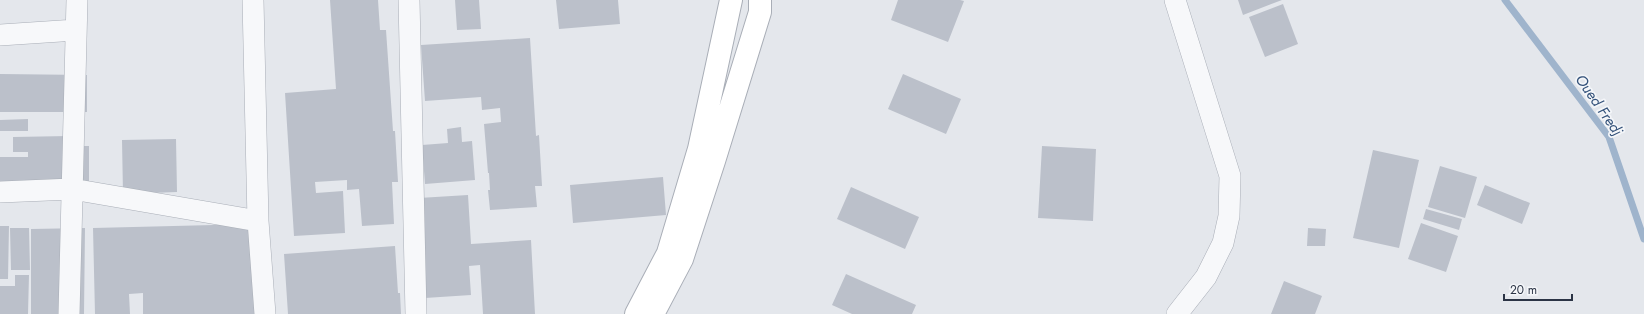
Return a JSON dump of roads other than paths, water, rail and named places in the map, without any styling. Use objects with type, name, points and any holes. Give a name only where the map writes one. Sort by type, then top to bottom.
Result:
[{"type":"main road","points":[[653,314],[682,259],[758,19],[760,12],[760,0]]},
{"type":"main road","points":[[636,314],[668,253],[699,149],[728,4]]},
{"type":"street","points":[[68,314],[77,0]]},
{"type":"street","points":[[253,0],[258,221],[265,314]]},
{"type":"street","points":[[409,0],[416,314]]},
{"type":"street","points":[[1175,0],[1230,176],[1229,216],[1223,243],[1206,277],[1177,314]]},
{"type":"street","points":[[0,35],[76,30]]},
{"type":"street","points":[[0,192],[72,189],[258,221]]},
{"type":"waterway","name":"Oued Fredj","points":[[1505,0],[1609,137],[1644,239]]}]
